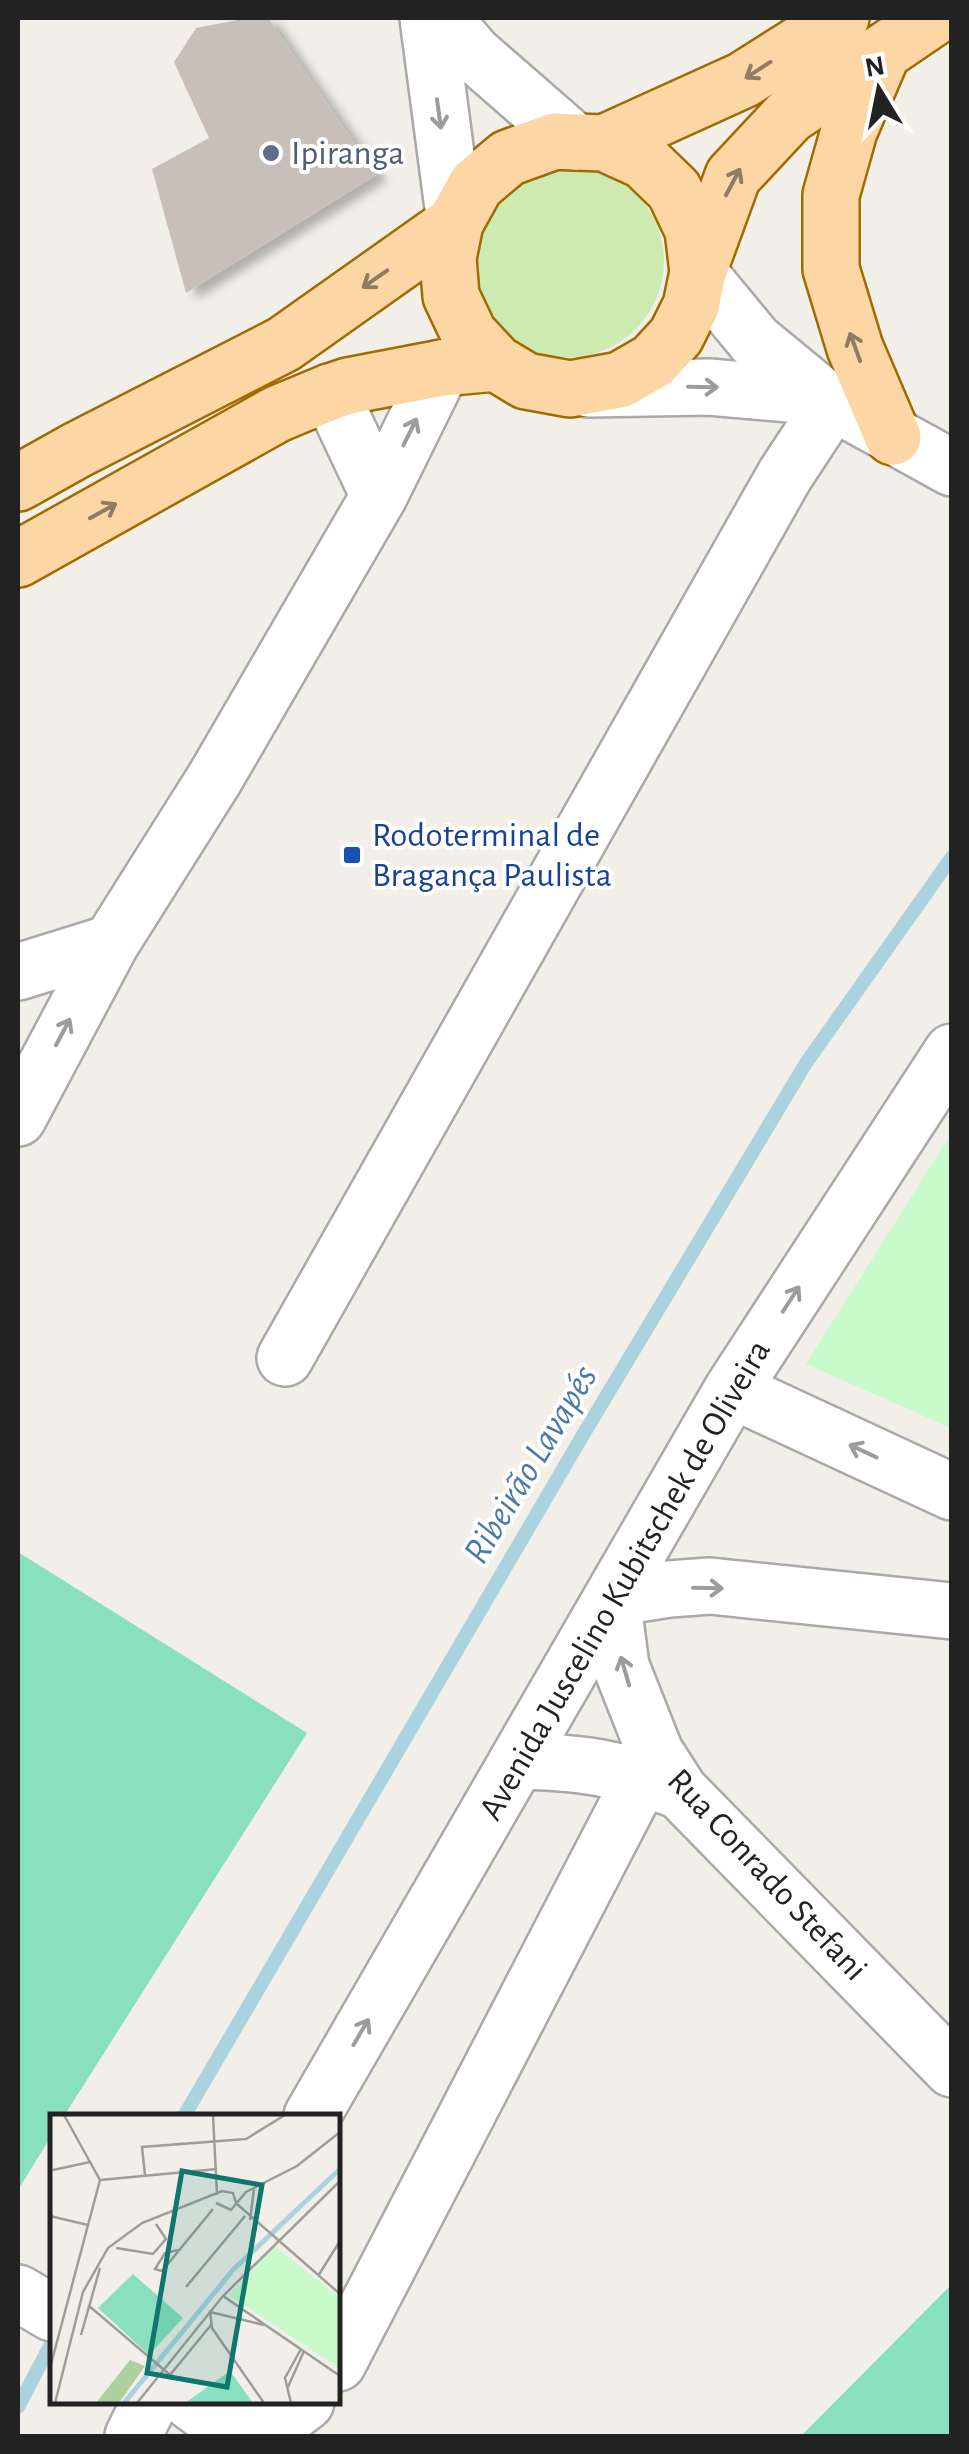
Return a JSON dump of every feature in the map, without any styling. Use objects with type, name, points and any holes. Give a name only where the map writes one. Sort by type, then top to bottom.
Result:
[{"type":"main road","points":[[589,142],[743,80],[841,18]]},
{"type":"main road","points":[[698,272],[694,230],[674,190],[644,160],[589,142],[554,141],[508,158],[476,185],[455,223],[448,258],[452,296],[469,334],[496,363],[526,381],[570,389],[620,380],[653,360],[676,336],[691,306],[698,272],[733,176],[789,116],[932,18]]},
{"type":"main road","points":[[882,54],[849,132],[831,195],[831,269],[855,348],[893,437]]},
{"type":"main road","points":[[18,483],[284,344],[455,223]]},
{"type":"main road","points":[[18,558],[277,414],[330,392],[442,368],[496,363]]},
{"type":"street","points":[[428,18],[455,223]]},
{"type":"street","points":[[443,18],[474,54],[589,142]]},
{"type":"street","points":[[698,272],[755,341],[828,399],[952,468]]},
{"type":"street","points":[[18,1118],[111,943],[216,778],[379,496],[442,368]]},
{"type":"street","points":[[570,389],[709,386],[828,399]]},
{"type":"street","points":[[330,392],[379,496]]},
{"type":"street","points":[[284,1358],[828,399]]},
{"type":"street","points":[[18,972],[111,943]]},
{"type":"street","name":"Avenida Juscelino Kubitschek de Oliveira","points":[[313,2114],[732,1390],[952,1052]]},
{"type":"street","points":[[732,1390],[952,1492]]},
{"type":"street","points":[[612,1598],[710,1586],[952,1611]]},
{"type":"street","name":"Rua Conrado Stefani","points":[[612,1598],[622,1666],[659,1773],[952,2069]]},
{"type":"street","points":[[340,2359],[659,1773],[566,1762],[518,1761]]},
{"type":"street","points":[[18,2293],[50,2312]]},
{"type":"street","points":[[133,2436],[149,2404]]},
{"type":"street","points":[[194,2404],[222,2425],[274,2426],[303,2404]]},
{"type":"green space","points":[[568,165],[605,173],[636,193],[656,224],[664,261],[656,298],[636,329],[605,349],[568,357],[531,349],[500,329],[480,298],[472,261],[480,224],[500,193],[531,173]]},
{"type":"green space","points":[[951,1134],[951,1428],[806,1364]]},
{"type":"green space","points":[[18,1552],[307,1733],[65,2114],[50,2114],[50,2138],[18,2190]]},
{"type":"green space","points":[[951,2285],[951,2436],[801,2436]]},
{"type":"building","name":"Ipiranga","points":[[268,18],[376,175],[186,293],[152,169],[209,138],[174,62],[196,28]]},
{"type":"waterway","name":"Ribeirão Lavapés","points":[[185,2114],[806,1063],[952,857]]},
{"type":"waterway","name":"Ribeirão Lavapés","points":[[18,2407],[50,2346]]},
{"type":"place","name":"Ipiranga","points":[[271,153]]},
{"type":"place","name":"Rodoterminal de Bragança Paulista","points":[[352,855]]}]
